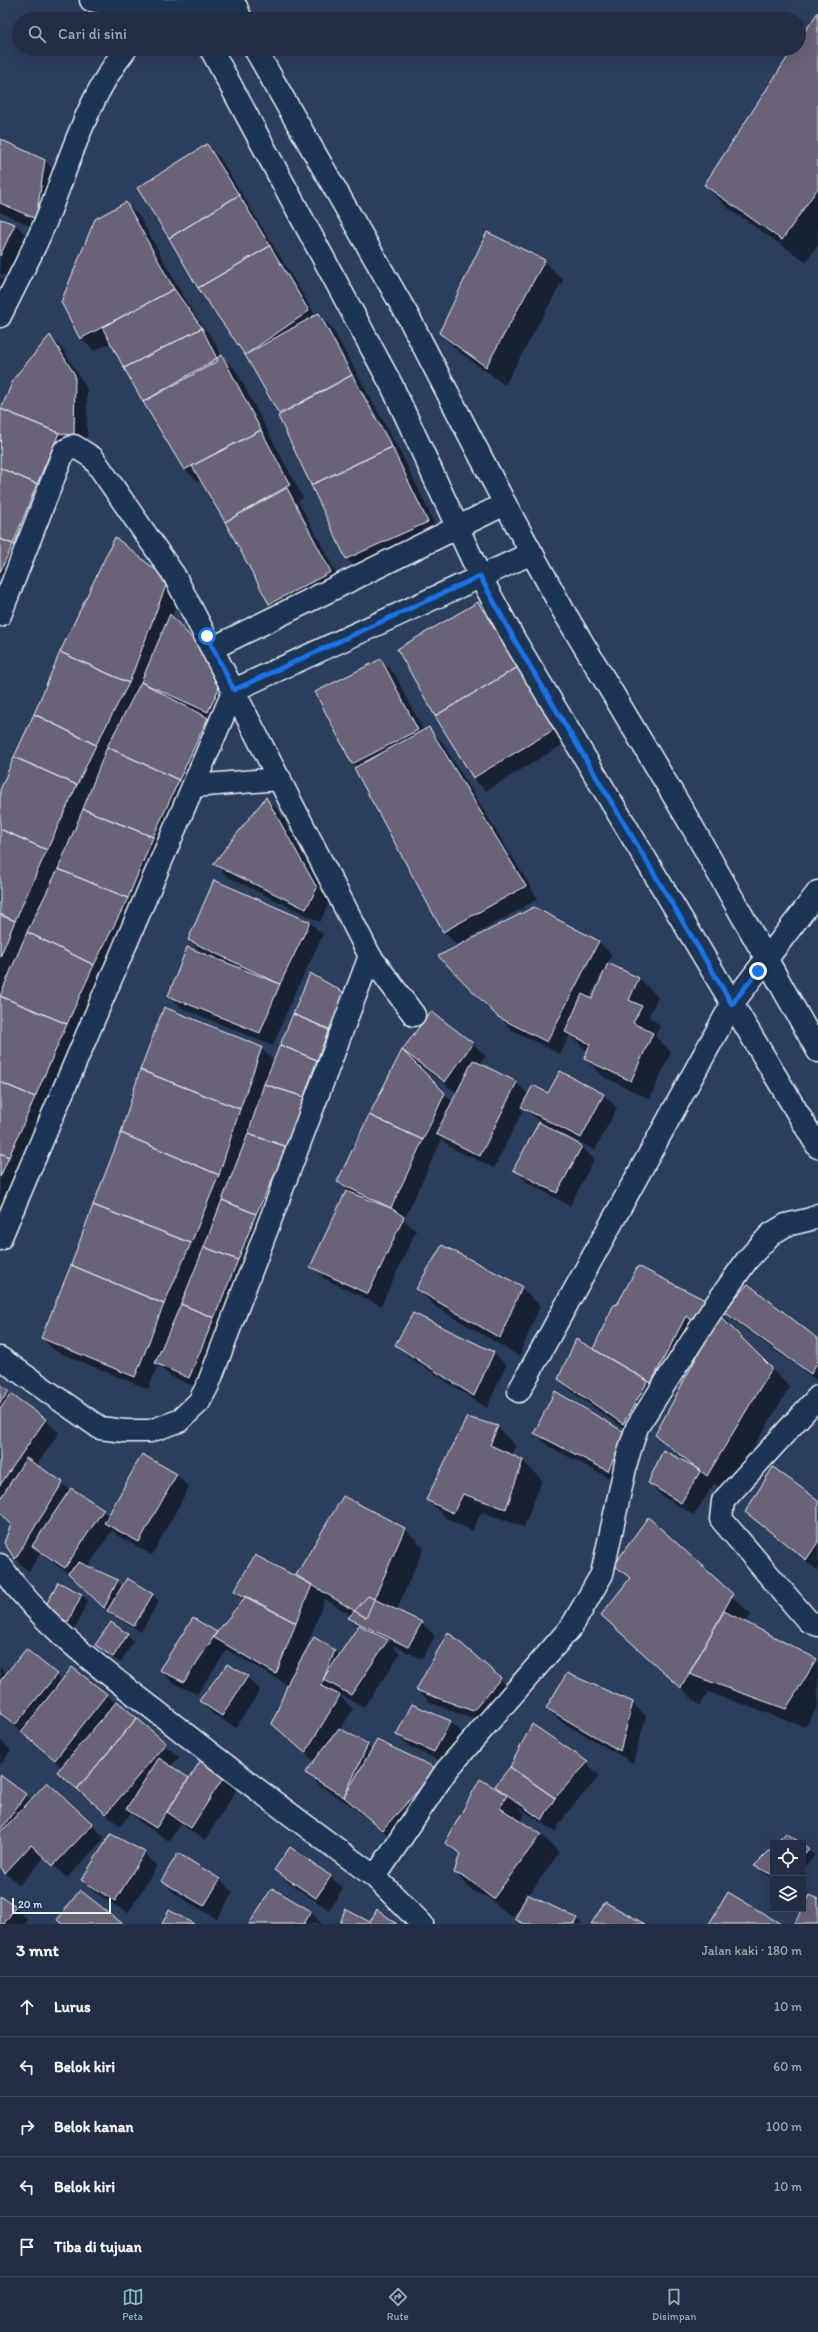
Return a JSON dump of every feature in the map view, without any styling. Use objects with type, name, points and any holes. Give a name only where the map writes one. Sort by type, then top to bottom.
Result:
[{"type":"street","points":[[91,0],[144,12]]},
{"type":"street","points":[[176,12],[195,9],[228,12]]},
{"type":"street","points":[[0,316],[44,224],[99,90],[111,68],[120,56]]},
{"type":"street","points":[[215,56],[392,386],[480,576],[515,641],[818,1147]]},
{"type":"street","points":[[259,56],[409,318],[505,504],[564,612],[694,828],[818,1051]]},
{"type":"street","points":[[0,615],[64,451],[74,446],[93,458],[174,575],[213,648],[370,956],[414,1015]]},
{"type":"street","points":[[213,648],[505,504]]},
{"type":"street","points":[[0,1239],[234,690],[532,553]]},
{"type":"street","points":[[194,786],[280,779]]},
{"type":"street","points":[[519,1391],[732,1004],[818,892]]},
{"type":"street","points":[[0,1358],[100,1428],[124,1431],[150,1431],[179,1421],[199,1402],[208,1385],[370,956]]},
{"type":"street","points":[[375,1877],[446,1771],[572,1626],[602,1574],[627,1459],[637,1426],[714,1307],[747,1260],[771,1234],[786,1226],[811,1219],[818,1215]]},
{"type":"street","points":[[818,1397],[723,1501],[721,1508],[721,1519],[808,1621],[818,1625]]},
{"type":"street","points":[[0,1565],[37,1612],[89,1658],[230,1770],[375,1877],[422,1924]]},
{"type":"building","points":[[818,12],[818,188],[782,240],[704,185],[788,56],[806,56],[806,30]]},
{"type":"building","points":[[0,139],[45,160],[36,219],[0,203]]},
{"type":"building","points":[[207,144],[239,195],[169,238],[137,188]]},
{"type":"building","points":[[239,195],[270,246],[198,288],[169,238]]},
{"type":"building","points":[[126,202],[174,289],[80,339],[61,302],[95,219]]},
{"type":"building","points":[[0,219],[15,224],[0,256]]},
{"type":"building","points":[[487,232],[545,260],[486,367],[439,333]]},
{"type":"building","points":[[270,246],[309,311],[245,355],[198,288]]},
{"type":"building","points":[[174,289],[202,328],[124,368],[102,327]]},
{"type":"building","points":[[319,313],[352,375],[279,414],[245,355]]},
{"type":"building","points":[[202,328],[218,361],[143,402],[124,368]]},
{"type":"building","points":[[50,335],[75,375],[74,436],[59,433],[1,409],[14,378]]},
{"type":"building","points":[[222,355],[261,430],[184,470],[143,402]]},
{"type":"building","points":[[352,375],[392,447],[311,485],[278,416]]},
{"type":"building","points":[[1,409],[59,433],[37,484],[0,468]]},
{"type":"building","points":[[261,430],[290,485],[225,522],[192,466]]},
{"type":"building","points":[[392,447],[428,522],[346,559],[311,485]]},
{"type":"building","points":[[0,468],[37,484],[13,544],[0,539]]},
{"type":"building","points":[[287,488],[331,572],[269,604],[225,522]]},
{"type":"building","points":[[115,537],[168,580],[129,683],[60,652]]},
{"type":"building","points":[[0,539],[13,544],[0,572]]},
{"type":"building","points":[[478,602],[518,667],[435,716],[397,649]]},
{"type":"building","points":[[170,614],[225,675],[208,712],[141,682]]},
{"type":"building","points":[[60,652],[129,683],[96,745],[34,714]]},
{"type":"building","points":[[381,659],[418,730],[352,764],[315,692]]},
{"type":"building","points":[[518,667],[555,729],[473,778],[435,716]]},
{"type":"building","points":[[141,682],[208,718],[179,780],[107,747]]},
{"type":"building","points":[[34,714],[96,745],[77,785],[14,757]]},
{"type":"building","points":[[429,727],[526,886],[443,932],[354,768]]},
{"type":"building","points":[[107,747],[179,780],[153,837],[83,809]]},
{"type":"building","points":[[14,757],[77,785],[47,850],[0,829],[0,790]]},
{"type":"building","points":[[266,797],[317,888],[306,909],[213,864]]},
{"type":"building","points":[[83,809],[153,837],[128,898],[58,869]]},
{"type":"building","points":[[0,829],[47,850],[15,921],[0,914]]},
{"type":"building","points":[[58,869],[128,898],[94,965],[27,932]]},
{"type":"building","points":[[214,880],[310,922],[280,984],[188,940]]},
{"type":"building","points":[[534,907],[599,941],[547,1042],[498,1017],[438,956]]},
{"type":"building","points":[[0,915],[15,921],[0,957]]},
{"type":"building","points":[[27,932],[94,965],[67,1024],[0,996]]},
{"type":"building","points":[[187,947],[280,984],[260,1033],[168,996]]},
{"type":"building","points":[[608,963],[639,978],[629,1000],[642,1006],[633,1023],[653,1033],[631,1081],[584,1059],[590,1044],[565,1032],[582,994],[592,999]]},
{"type":"building","points":[[310,973],[343,992],[338,1034],[293,1014]]},
{"type":"building","points":[[0,996],[67,1024],[35,1097],[0,1082]]},
{"type":"building","points":[[164,1007],[262,1047],[240,1109],[140,1070]]},
{"type":"building","points":[[431,1011],[473,1043],[445,1082],[402,1050]]},
{"type":"building","points":[[293,1014],[329,1029],[317,1060],[280,1045]]},
{"type":"building","points":[[280,1045],[317,1060],[304,1097],[264,1084]]},
{"type":"building","points":[[402,1050],[445,1093],[423,1140],[369,1115]]},
{"type":"building","points":[[473,1060],[517,1082],[480,1156],[436,1134]]},
{"type":"building","points":[[140,1070],[240,1109],[219,1175],[121,1133]]},
{"type":"building","points":[[560,1071],[604,1094],[581,1138],[521,1107],[533,1085],[548,1093]]},
{"type":"building","points":[[0,1082],[35,1097],[9,1157],[0,1153]]},
{"type":"building","points":[[264,1084],[304,1097],[288,1147],[248,1134]]},
{"type":"building","points":[[369,1115],[423,1140],[391,1208],[337,1182]]},
{"type":"building","points":[[539,1122],[582,1146],[557,1193],[513,1170]]},
{"type":"building","points":[[121,1133],[219,1175],[191,1243],[93,1205]]},
{"type":"building","points":[[248,1134],[288,1147],[256,1214],[222,1200]]},
{"type":"building","points":[[0,1153],[9,1157],[0,1177]]},
{"type":"building","points":[[346,1191],[391,1208],[404,1217],[368,1294],[310,1267]]},
{"type":"building","points":[[222,1200],[256,1214],[238,1260],[204,1247]]},
{"type":"building","points":[[93,1205],[191,1243],[164,1304],[71,1265]]},
{"type":"building","points":[[442,1245],[522,1286],[500,1338],[416,1289]]},
{"type":"building","points":[[204,1247],[238,1260],[214,1318],[181,1304]]},
{"type":"building","points":[[71,1265],[164,1304],[135,1377],[41,1338]]},
{"type":"building","points":[[638,1266],[711,1303],[701,1326],[686,1316],[651,1383],[593,1349],[613,1306],[618,1303]]},
{"type":"building","points":[[748,1284],[818,1339],[818,1361],[811,1374],[723,1311]]},
{"type":"building","points":[[181,1304],[214,1318],[189,1378],[155,1363]]},
{"type":"building","points":[[413,1313],[494,1352],[474,1396],[395,1345]]},
{"type":"building","points":[[719,1315],[772,1368],[707,1476],[655,1435]]},
{"type":"building","points":[[576,1339],[648,1381],[623,1424],[558,1379]]},
{"type":"building","points":[[0,1384],[9,1391],[0,1403]]},
{"type":"building","points":[[555,1391],[626,1433],[608,1471],[534,1433]]},
{"type":"building","points":[[11,1394],[46,1419],[0,1485],[0,1409]]},
{"type":"building","points":[[467,1417],[498,1426],[490,1445],[523,1460],[506,1509],[463,1494],[453,1513],[426,1500]]},
{"type":"building","points":[[663,1450],[701,1470],[681,1503],[648,1483]]},
{"type":"building","points":[[142,1454],[177,1474],[139,1542],[104,1523]]},
{"type":"building","points":[[26,1458],[63,1482],[15,1559],[4,1543],[11,1524],[0,1512],[0,1499]]},
{"type":"building","points":[[773,1467],[818,1500],[818,1542],[806,1560],[745,1512]]},
{"type":"building","points":[[71,1488],[104,1509],[65,1568],[32,1546]]},
{"type":"building","points":[[343,1496],[405,1528],[366,1618],[296,1575]]},
{"type":"building","points":[[648,1517],[733,1594],[681,1688],[601,1615],[630,1578],[614,1565]]},
{"type":"building","points":[[255,1555],[312,1585],[296,1623],[234,1591]]},
{"type":"building","points":[[79,1562],[118,1580],[104,1608],[68,1573]]},
{"type":"building","points":[[127,1578],[153,1594],[134,1626],[107,1611]]},
{"type":"building","points":[[58,1582],[82,1594],[68,1622],[44,1609]]},
{"type":"building","points":[[246,1596],[296,1623],[276,1674],[213,1637]]},
{"type":"building","points":[[368,1596],[422,1622],[408,1647],[348,1618]]},
{"type":"building","points":[[724,1611],[817,1659],[786,1709],[689,1674]]},
{"type":"building","points":[[193,1618],[217,1632],[184,1682],[159,1670]]},
{"type":"building","points":[[111,1622],[128,1634],[113,1657],[95,1645]]},
{"type":"building","points":[[359,1625],[388,1640],[351,1695],[323,1679]]},
{"type":"building","points":[[448,1632],[501,1678],[473,1711],[416,1690]]},
{"type":"building","points":[[314,1637],[335,1650],[321,1686],[340,1695],[305,1753],[272,1724],[290,1678]]},
{"type":"building","points":[[26,1649],[57,1674],[15,1725],[0,1713],[0,1681]]},
{"type":"building","points":[[227,1664],[248,1676],[222,1716],[199,1701]]},
{"type":"building","points":[[72,1667],[107,1694],[55,1760],[21,1732]]},
{"type":"building","points":[[567,1673],[633,1702],[620,1751],[546,1708]]},
{"type":"building","points":[[117,1701],[137,1718],[77,1789],[57,1772]]},
{"type":"building","points":[[412,1704],[451,1721],[434,1752],[396,1735]]},
{"type":"building","points":[[137,1718],[166,1743],[106,1814],[77,1789]]},
{"type":"building","points":[[532,1724],[588,1762],[555,1798],[510,1767]]},
{"type":"building","points":[[339,1728],[368,1744],[344,1797],[305,1773]]},
{"type":"building","points":[[377,1740],[438,1769],[382,1830],[344,1797]]},
{"type":"building","points":[[159,1758],[189,1778],[156,1828],[126,1809]]},
{"type":"building","points":[[201,1760],[225,1775],[191,1828],[167,1812]]},
{"type":"building","points":[[510,1767],[555,1798],[542,1820],[495,1786]]},
{"type":"building","points":[[0,1775],[26,1794],[0,1831]]},
{"type":"building","points":[[480,1779],[507,1795],[500,1808],[541,1834],[493,1899],[467,1878],[454,1873],[460,1853],[445,1843]]},
{"type":"building","points":[[47,1782],[93,1824],[53,1866],[31,1845],[5,1873],[0,1868],[0,1833]]},
{"type":"building","points":[[786,1833],[796,1840],[779,1840]]},
{"type":"building","points":[[111,1834],[145,1852],[115,1901],[81,1880]]},
{"type":"building","points":[[290,1847],[331,1876],[316,1898],[274,1870]]},
{"type":"building","points":[[770,1850],[770,1874],[754,1866]]},
{"type":"building","points":[[178,1853],[220,1879],[204,1906],[161,1881]]},
{"type":"building","points":[[272,1888],[311,1911],[304,1924],[249,1924]]},
{"type":"building","points":[[80,1890],[123,1924],[62,1924],[57,1920]]},
{"type":"building","points":[[728,1892],[781,1924],[709,1924]]},
{"type":"building","points":[[527,1894],[577,1918],[574,1924],[524,1924],[515,1919]]},
{"type":"building","points":[[809,1895],[818,1899],[818,1924],[795,1923],[800,1912],[806,1912],[806,1901]]},
{"type":"building","points":[[0,1896],[16,1906],[4,1924],[0,1924]]},
{"type":"building","points":[[605,1902],[645,1924],[591,1924]]},
{"type":"building","points":[[345,1909],[370,1922],[377,1909],[397,1924],[340,1924]]},
{"type":"building","points":[[169,1910],[194,1924],[162,1924]]},
{"type":"route","points":[[207,636],[234,690],[480,576],[515,641],[732,1004],[758,971]]}]
